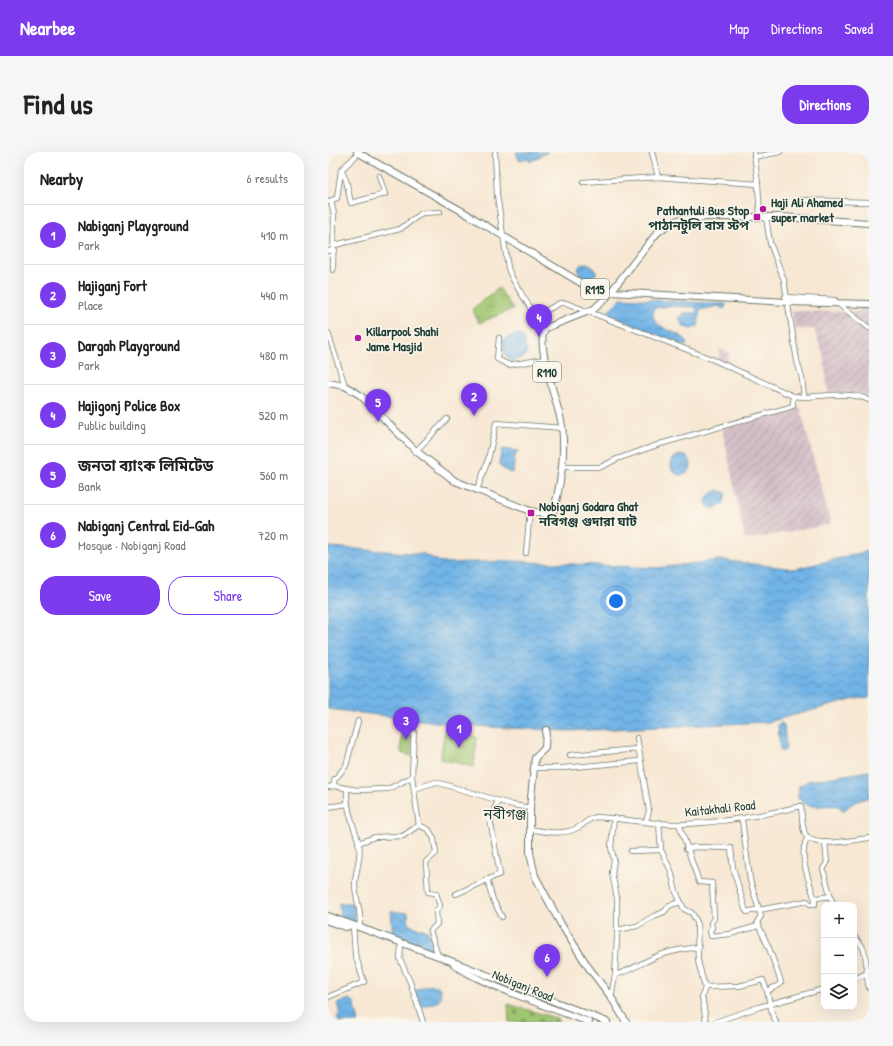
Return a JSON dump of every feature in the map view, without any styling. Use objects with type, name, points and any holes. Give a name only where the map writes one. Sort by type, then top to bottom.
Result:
[{"type":"main road","name":"R115","points":[[359,152],[501,234],[586,286],[611,292],[837,303],[869,303]]},
{"type":"main road","points":[[542,336],[543,330],[549,326],[589,312],[611,292],[657,233],[670,224],[685,218],[762,217],[869,223]]},
{"type":"main road","name":"R110","points":[[328,383],[345,386],[370,404],[416,451],[455,481],[530,511],[545,515],[552,514],[554,511],[562,467],[562,428],[545,359],[542,336]]},
{"type":"main road","points":[[546,730],[545,748],[535,757],[530,808],[530,853],[535,876],[562,926],[589,968],[611,997],[626,1022]]},
{"type":"main road","name":"Nobiganj Road","points":[[328,916],[452,961],[607,1022]]},
{"type":"main road","name":"Nobiganj Road","points":[[328,921],[345,927],[356,926]]},
{"type":"main road","name":"Nobiganj Road","points":[[452,961],[455,966],[474,977],[589,1022]]},
{"type":"street","points":[[333,270],[335,248],[334,214],[329,202],[337,198],[341,170],[359,152]]},
{"type":"street","points":[[495,152],[501,234],[510,274],[536,316],[542,336]]},
{"type":"street","points":[[652,152],[658,177]]},
{"type":"street","points":[[780,152],[754,154],[762,217],[784,280],[786,300],[797,361],[802,378],[804,397]]},
{"type":"street","points":[[341,170],[346,180],[352,203],[385,194],[380,176]]},
{"type":"street","points":[[583,182],[658,177],[724,180],[758,184]]},
{"type":"street","points":[[800,200],[869,202]]},
{"type":"street","points":[[328,251],[400,229],[422,213],[440,212]]},
{"type":"street","points":[[786,300],[869,303]]},
{"type":"street","points":[[536,316],[562,302],[714,360],[794,396],[859,396],[869,400]]},
{"type":"street","points":[[837,303],[869,328]]},
{"type":"street","points":[[328,333],[345,386]]},
{"type":"street","points":[[499,338],[497,358],[508,365],[545,359]]},
{"type":"street","points":[[562,467],[601,467],[617,459],[660,444],[790,407],[793,405],[794,396]]},
{"type":"street","points":[[416,451],[447,419]]},
{"type":"street","points":[[477,490],[488,460],[496,423],[562,428]]},
{"type":"street","points":[[526,553],[530,511]]},
{"type":"street","points":[[334,786],[334,780],[343,771],[350,754],[358,721]]},
{"type":"street","points":[[414,727],[412,777],[419,825]]},
{"type":"street","points":[[637,738],[649,811],[646,821]]},
{"type":"street","points":[[570,755],[638,749]]},
{"type":"street","points":[[534,768],[563,768],[640,761]]},
{"type":"street","points":[[328,787],[334,786],[347,790],[388,789],[412,777]]},
{"type":"street","points":[[414,789],[436,782],[475,792],[498,801],[530,808]]},
{"type":"street","points":[[328,997],[364,982],[355,954],[356,926],[361,919],[356,900],[355,883],[358,843],[347,804],[347,790]]},
{"type":"street","points":[[456,894],[500,874],[490,819],[498,801]]},
{"type":"street","points":[[328,807],[347,804]]},
{"type":"street","name":"Kaitakhali Road","points":[[529,829],[558,833],[580,827],[590,818],[614,818],[679,824],[742,820],[801,806],[805,834],[808,837]]},
{"type":"street","points":[[611,997],[615,975],[617,930],[617,898],[612,873],[614,860],[611,847],[614,818]]},
{"type":"street","points":[[742,820],[750,880],[761,916],[757,921],[758,926],[769,948],[780,982],[778,985],[767,991]]},
{"type":"street","points":[[659,822],[661,850],[671,871],[684,909],[692,913],[697,921],[699,946],[698,961],[705,987],[702,996],[706,1022]]},
{"type":"street","points":[[679,824],[698,882],[712,883],[714,920],[711,923],[711,936],[730,934],[758,926]]},
{"type":"street","points":[[358,843],[375,837],[403,836],[419,825]]},
{"type":"street","points":[[419,825],[430,831],[434,839],[436,852],[435,855],[426,862],[426,867],[428,892],[436,893],[440,906],[436,911],[437,924],[430,931],[438,956]]},
{"type":"street","points":[[686,849],[695,847],[731,848],[733,868],[747,912],[807,901],[810,904],[815,904],[815,898],[803,857],[803,846],[808,837],[825,842],[839,842],[869,838]]},
{"type":"street","points":[[825,842],[827,863],[823,869],[832,902]]},
{"type":"street","points":[[630,851],[661,850]]},
{"type":"street","points":[[487,879],[493,900],[502,917]]},
{"type":"street","points":[[815,898],[831,896]]},
{"type":"street","points":[[617,930],[637,926],[664,912],[670,906],[681,902]]},
{"type":"street","points":[[856,938],[862,946],[864,953],[865,974],[869,988]]},
{"type":"street","points":[[401,943],[400,960],[410,982],[423,1022]]},
{"type":"street","points":[[615,975],[641,966],[663,954],[699,946]]},
{"type":"street","points":[[857,978],[865,974]]},
{"type":"street","points":[[705,987],[739,986],[763,980],[776,1022]]},
{"type":"street","points":[[716,1022],[770,1004],[821,990]]},
{"type":"shaded area","points":[[860,307],[869,307],[869,397],[860,393],[828,392],[824,357],[814,329],[795,329],[792,311],[858,312]]},
{"type":"shaded area","points":[[720,349],[730,353],[728,363],[718,359]]},
{"type":"shaded area","points":[[800,407],[831,524],[745,540],[722,428]]},
{"type":"green space","points":[[499,288],[513,309],[479,323],[472,309]]},
{"type":"green space","points":[[401,727],[412,728],[411,756],[401,753]]},
{"type":"green space","points":[[445,729],[477,737],[474,767],[440,759]]},
{"type":"green space","points":[[508,1004],[559,1019],[559,1022],[509,1022]]},
{"type":"water","points":[[516,152],[548,152],[530,162],[528,158],[519,160]]},
{"type":"water","points":[[587,263],[596,270],[596,274],[586,278],[580,275],[578,269],[581,264]]},
{"type":"water","points":[[621,298],[726,305],[724,309],[718,306],[700,310],[698,326],[692,329],[684,327],[679,318],[684,313],[696,313],[697,310],[695,307],[669,306],[655,308],[653,315],[658,324],[683,337],[687,341],[687,345],[684,346],[610,315],[609,310]]},
{"type":"water","points":[[515,334],[523,337],[527,352],[524,357],[511,361],[505,354],[503,340]]},
{"type":"water","points":[[502,449],[518,451],[515,456],[513,472],[510,473],[502,468],[499,463]]},
{"type":"water","points":[[677,455],[685,455],[691,461],[691,469],[685,475],[677,475],[671,469],[671,461]]},
{"type":"water","points":[[719,490],[726,493],[724,503],[714,509],[708,507],[706,501],[708,496]]},
{"type":"water","points":[[328,547],[423,554],[443,563],[510,561],[658,568],[720,560],[795,569],[869,551],[869,698],[855,699],[768,722],[570,731],[470,726],[328,709]]},
{"type":"water","points":[[780,722],[784,725],[786,748],[783,752],[780,750],[778,725]]},
{"type":"water","points":[[869,771],[869,797],[853,803],[843,811],[839,806],[812,806],[802,802],[798,798],[799,786],[808,781]]},
{"type":"water","points":[[339,903],[353,903],[355,922],[340,917]]},
{"type":"water","points":[[391,911],[408,913],[409,925],[428,931],[435,954],[393,938]]},
{"type":"water","points":[[437,985],[441,990],[441,998],[439,1001],[421,1007],[414,991],[427,986]]},
{"type":"water","points":[[349,999],[354,1002],[359,1022],[339,1022],[337,1016],[341,1014],[337,1004]]},
{"type":"place","name":"Haji Ali Ahamed super market","points":[[763,209]]},
{"type":"place","name":"Pathantuli Bus Stop পাঠানটুলি বাস স্টপ","points":[[757,217]]},
{"type":"place","name":"Hajigonj Police Box","points":[[539,337]]},
{"type":"place","name":"Killarpool Shahi Jame Masjid","points":[[358,338]]},
{"type":"place","name":"Hajiganj Fort","points":[[474,416]]},
{"type":"place","name":"জনতা ব্যাংক লিমিটেড","points":[[378,422]]},
{"type":"place","name":"Nobiganj Godara Ghat নবিগঞ্জ গুদারা ঘাট","points":[[531,513]]},
{"type":"place","name":"Dargah Playground","points":[[406,740]]},
{"type":"place","name":"Nabiganj Playground","points":[[459,748]]},
{"type":"place","name":"Nabiganj Central Eid-Gah","points":[[547,977]]},
{"type":"district","name":"নবীগঞ্জ","points":[[505,813]]}]
